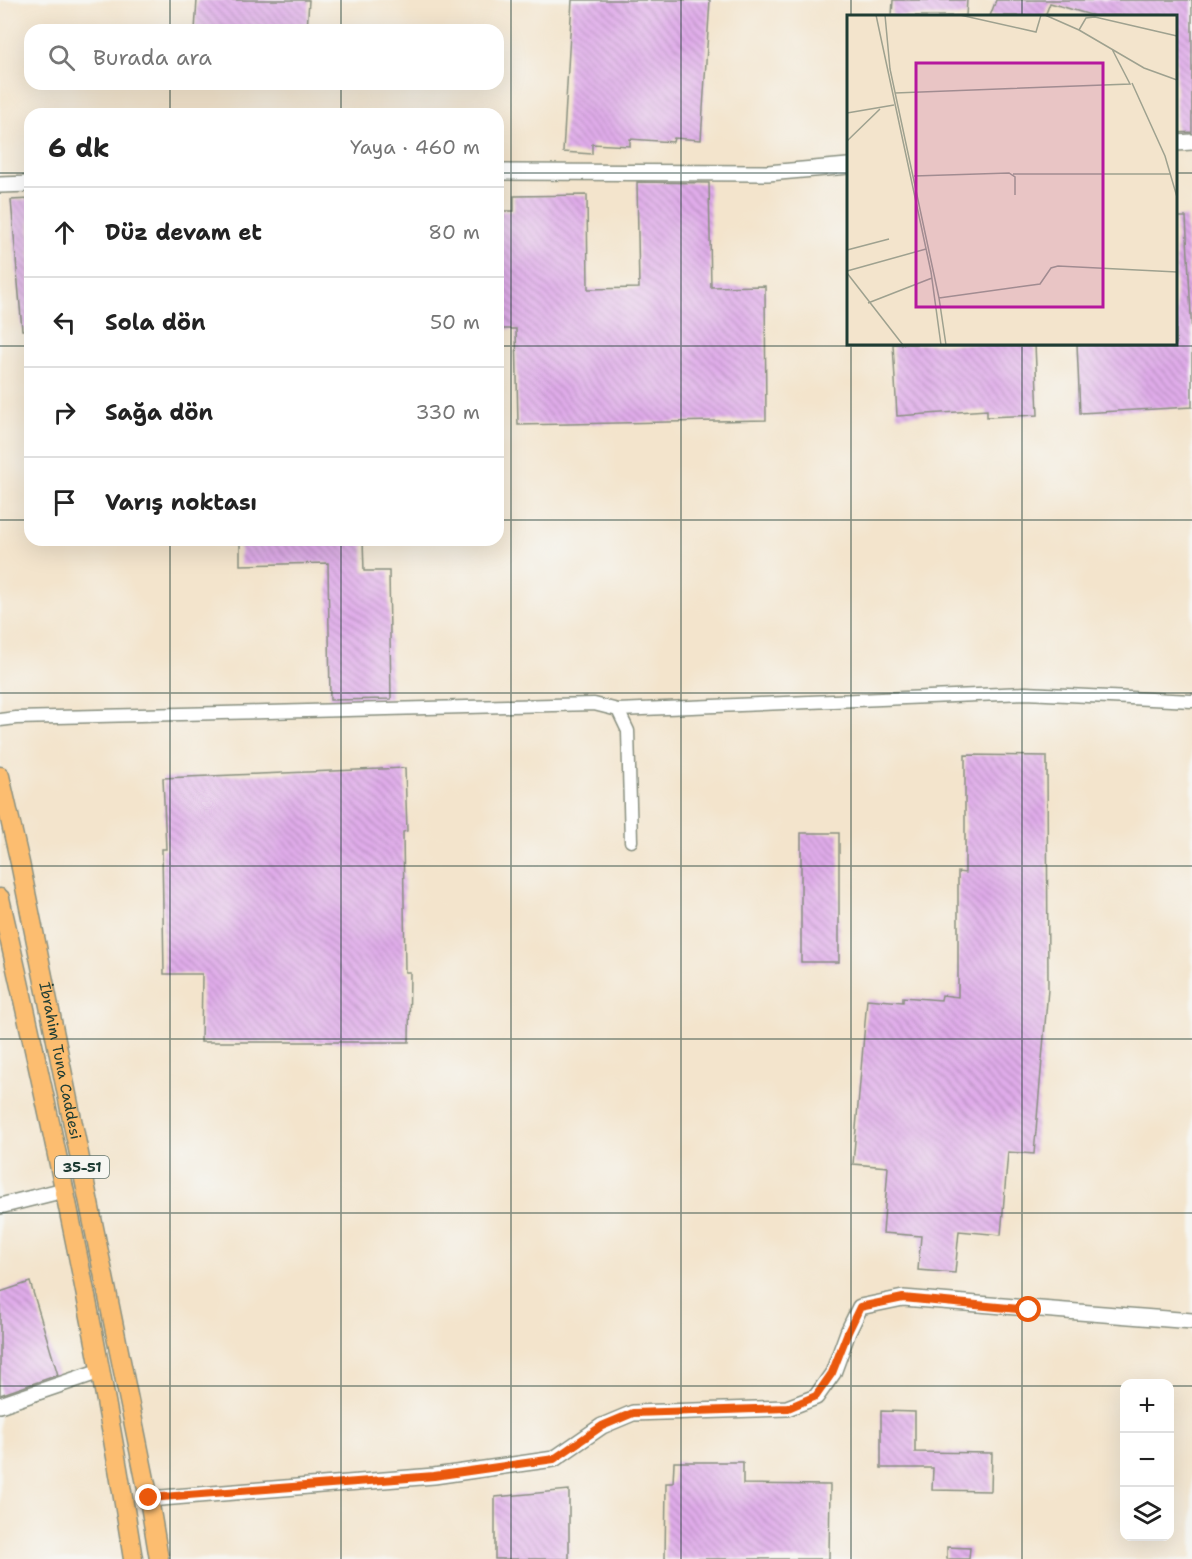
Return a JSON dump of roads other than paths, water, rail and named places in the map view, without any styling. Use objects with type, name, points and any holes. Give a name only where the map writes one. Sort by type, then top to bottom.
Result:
[{"type":"main road","name":"İbrahim Tuna Caddesi","points":[[0,776],[23,875],[149,1498],[159,1559]]},
{"type":"main road","name":"İbrahim Tuna Caddesi","points":[[0,898],[52,1127],[100,1371],[133,1559]]},
{"type":"street","points":[[1177,143],[1192,142]]},
{"type":"street","points":[[504,172],[768,173],[847,166]]},
{"type":"street","points":[[0,185],[24,184]]},
{"type":"street","points":[[0,720],[594,704],[618,711],[1026,693],[1192,701]]},
{"type":"street","points":[[618,711],[628,731],[631,842]]},
{"type":"street","points":[[0,1206],[64,1190]]},
{"type":"street","points":[[149,1498],[434,1476],[554,1459],[602,1426],[633,1413],[788,1408],[816,1396],[832,1373],[860,1307],[903,1298],[1192,1321]]},
{"type":"street","points":[[0,1405],[100,1371]]}]
